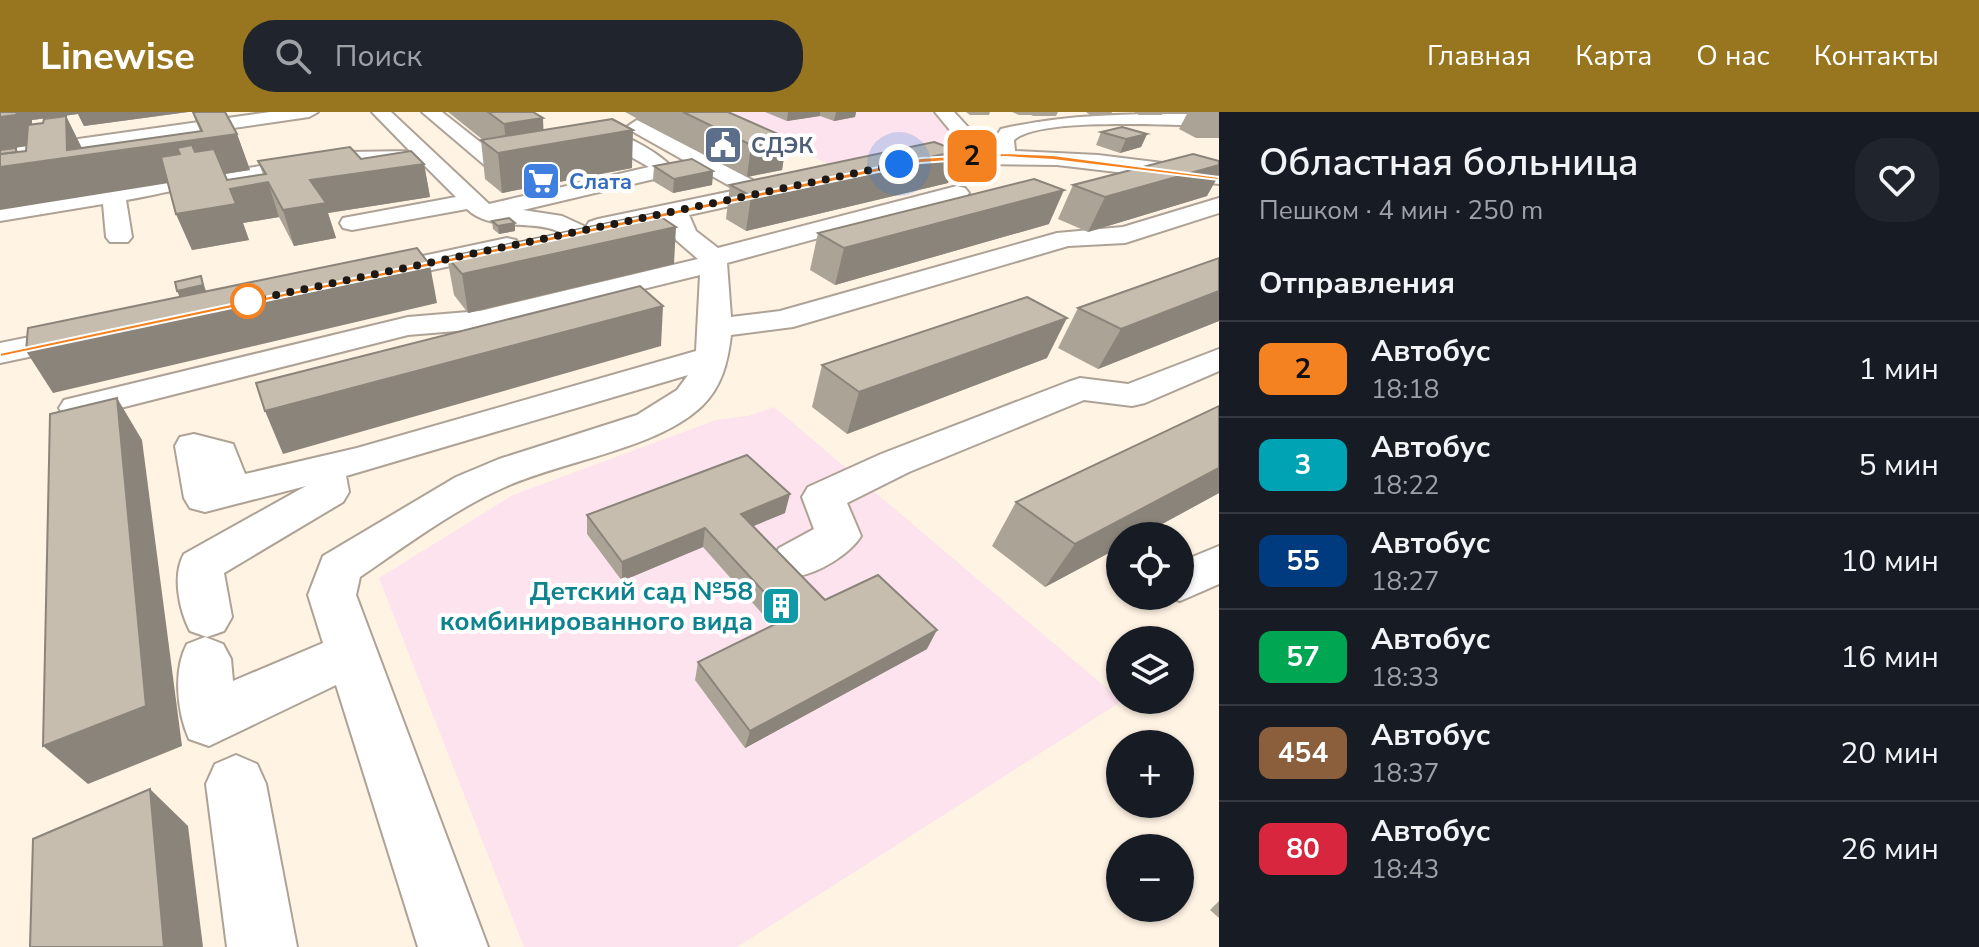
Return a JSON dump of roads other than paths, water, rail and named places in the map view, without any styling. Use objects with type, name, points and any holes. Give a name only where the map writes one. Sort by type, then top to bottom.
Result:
[{"type":"street","points":[[431,112],[503,169]]},
{"type":"street","points":[[944,112],[994,156]]},
{"type":"street","points":[[59,134],[229,117],[309,115]]},
{"type":"street","points":[[994,156],[1008,133],[1072,117],[1181,116],[1219,122]]},
{"type":"street","points":[[229,117],[248,142]]},
{"type":"street","points":[[0,156],[97,153],[229,117]]},
{"type":"street","points":[[380,120],[480,206],[498,217],[550,219],[576,231]]},
{"type":"street","points":[[1060,158],[1063,147],[1093,131],[1219,122]]},
{"type":"street","points":[[1124,127],[1198,140]]},
{"type":"street","points":[[352,223],[480,206],[663,170],[659,164],[609,139],[759,193]]},
{"type":"street","points":[[0,214],[198,181],[324,153],[426,157]]},
{"type":"street","points":[[876,168],[994,156],[1060,158],[1219,177]]},
{"type":"street","points":[[449,178],[526,165]]},
{"type":"street","points":[[344,281],[805,183]]},
{"type":"street","points":[[77,408],[408,326],[480,320],[713,261],[957,193]]},
{"type":"street","points":[[114,195],[119,237]]},
{"type":"street","points":[[230,492],[377,455],[782,320],[1066,238],[1125,235],[1219,205]]},
{"type":"street","points":[[453,947],[332,595],[339,568],[454,494],[494,476],[661,419],[691,397],[714,342],[713,261],[685,235],[675,210]]},
{"type":"street","points":[[0,353],[118,329]]},
{"type":"street","points":[[795,560],[839,536],[823,497],[895,463],[1080,389],[1132,395],[1219,359]]},
{"type":"street","points":[[325,467],[328,492],[200,566],[209,721],[262,693],[352,654]]},
{"type":"street","points":[[1194,576],[1219,563]]},
{"type":"street","points":[[236,784],[262,947]]},
{"type":"place","name":"СДЭК","points":[[723,145]]},
{"type":"place","name":"Слата","points":[[541,181]]},
{"type":"place","name":"Детский сад №58 комбинированного вида","points":[[781,606]]}]
